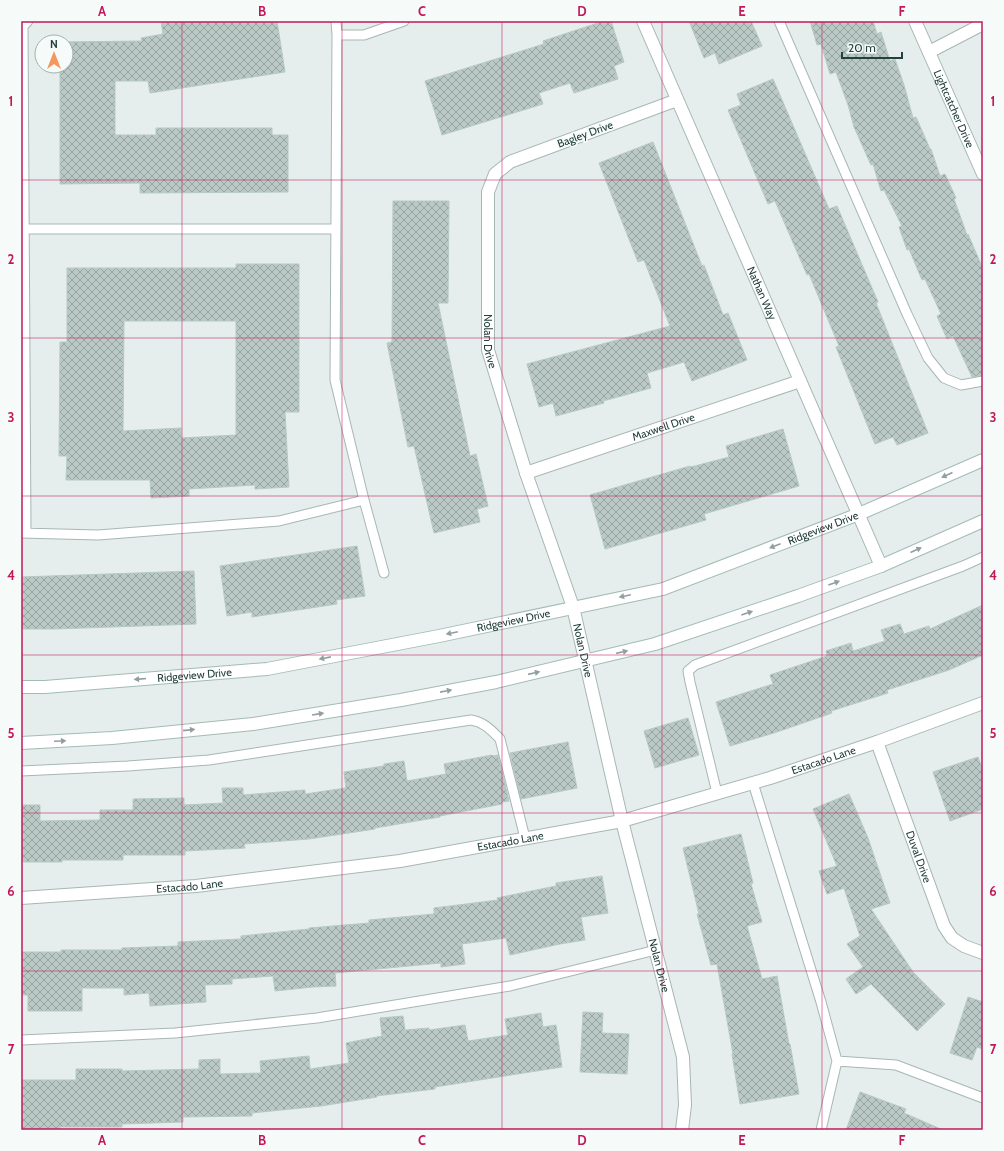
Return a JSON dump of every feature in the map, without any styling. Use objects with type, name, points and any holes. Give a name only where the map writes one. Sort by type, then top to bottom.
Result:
[{"type":"street","name":"Nathan Way","points":[[643,21],[881,566]]},
{"type":"street","name":"Lightcatcher Drive","points":[[915,21],[980,161],[983,174]]},
{"type":"street","points":[[929,52],[983,24]]},
{"type":"street","name":"Bagley Drive","points":[[495,174],[510,162],[677,100]]},
{"type":"street","name":"Nolan Drive","points":[[495,174],[488,192],[488,350],[526,473],[572,607],[622,821],[683,1057],[685,1105],[682,1130]]},
{"type":"street","name":"Maxwell Drive","points":[[526,473],[800,381]]},
{"type":"street","name":"Ridgeview Drive","points":[[21,687],[267,669],[439,636],[663,588],[859,514],[983,460]]},
{"type":"street","points":[[21,743],[112,738],[253,724],[402,700],[496,682],[655,644],[798,596],[881,566],[983,521]]},
{"type":"street","name":"Estacado Lane","points":[[21,898],[196,886],[400,861],[622,821],[770,778],[877,742],[983,703]]},
{"type":"street","name":"Duval Drive","points":[[877,742],[944,926],[952,938],[964,946],[983,953]]},
{"type":"lane","points":[[28,21],[23,26],[24,533],[98,535],[279,521],[364,500]]},
{"type":"lane","points":[[336,21],[335,380],[364,500],[384,573]]},
{"type":"lane","points":[[336,35],[364,35],[404,21]]},
{"type":"lane","points":[[779,21],[928,358],[944,378],[961,385],[983,381]]},
{"type":"lane","points":[[23,229],[335,229]]},
{"type":"lane","points":[[717,794],[688,671],[695,665],[956,569],[983,557]]},
{"type":"lane","points":[[21,771],[128,766],[209,760],[471,720],[480,722],[489,728],[500,739],[525,838]]},
{"type":"lane","points":[[753,783],[821,1002],[837,1061],[821,1130]]},
{"type":"lane","points":[[21,1040],[175,1033],[317,1018],[510,986],[656,950]]},
{"type":"lane","points":[[837,1061],[896,1065],[983,1098]]},
{"type":"building","points":[[161,21],[277,21],[285,72],[150,93],[148,81],[115,81],[115,135],[156,135],[156,128],[272,128],[272,135],[288,135],[288,192],[140,193],[140,183],[60,184],[60,74],[74,74],[74,42],[142,41],[141,38],[163,34]]},
{"type":"building","points":[[604,21],[611,21],[624,62],[614,66],[618,79],[574,93],[570,83],[539,93],[543,104],[442,135],[425,81],[544,44],[543,41]]},
{"type":"building","points":[[689,21],[751,21],[762,46],[719,64],[715,53],[704,58]]},
{"type":"building","points":[[810,21],[873,21],[877,34],[881,32],[890,61],[895,59],[913,118],[916,117],[931,149],[940,176],[945,174],[956,198],[954,199],[967,235],[968,234],[983,269],[983,375],[972,377],[953,336],[947,339],[937,316],[941,314],[925,279],[922,280],[909,249],[907,250],[899,227],[902,226],[884,190],[881,191],[873,164],[871,165],[854,127],[836,72],[830,74],[821,44],[817,45]]},
{"type":"building","points":[[773,79],[829,209],[837,206],[878,302],[876,303],[928,433],[897,445],[893,437],[875,444],[836,347],[839,346],[809,274],[807,275],[775,201],[768,204],[728,110],[741,105],[737,94]]},
{"type":"building","points":[[653,142],[723,315],[728,313],[747,360],[692,381],[684,362],[647,373],[651,388],[556,416],[553,403],[539,407],[527,364],[670,326],[644,260],[638,262],[599,163]]},
{"type":"building","points":[[393,201],[449,201],[448,303],[438,303],[470,456],[476,454],[488,506],[477,509],[480,522],[434,533],[414,446],[408,447],[387,343],[392,342]]},
{"type":"building","points":[[236,264],[299,264],[299,412],[285,412],[289,487],[255,489],[255,485],[189,489],[189,496],[151,498],[150,480],[66,480],[67,456],[59,456],[60,342],[67,342],[67,268],[236,268]],"holes":[[[124,321],[236,321],[236,435],[181,438],[181,428],[123,431]]]},
{"type":"building","points":[[783,429],[799,486],[704,514],[706,520],[605,549],[590,495],[690,466],[729,457],[726,446]]},
{"type":"building","points":[[357,546],[365,596],[336,600],[337,604],[252,617],[252,612],[227,616],[220,566]]},
{"type":"building","points":[[194,571],[196,624],[21,629],[21,577]]},
{"type":"building","points":[[983,605],[983,655],[949,670],[887,690],[888,693],[831,711],[832,713],[774,733],[730,746],[716,702],[773,684],[770,675],[827,656],[826,651],[851,643],[853,651],[885,641],[881,630],[900,624],[904,634],[929,626],[930,629]]},
{"type":"building","points":[[688,718],[699,755],[655,768],[644,731]]},
{"type":"building","points":[[568,742],[577,788],[521,799],[510,753]]},
{"type":"building","points":[[498,755],[509,801],[502,802],[502,804],[375,829],[309,839],[244,844],[245,848],[185,851],[185,855],[123,855],[123,860],[21,862],[21,805],[40,805],[40,821],[100,820],[100,810],[133,810],[133,799],[184,798],[184,805],[223,803],[222,788],[243,788],[243,795],[305,790],[305,794],[346,788],[344,772],[384,766],[384,764],[404,761],[407,781],[446,774],[444,764]]},
{"type":"building","points":[[978,757],[983,770],[983,809],[950,821],[933,772]]},
{"type":"building","points":[[849,794],[868,838],[890,903],[871,909],[913,972],[945,1004],[917,1031],[871,984],[856,994],[846,979],[863,967],[847,944],[860,936],[844,888],[827,894],[819,871],[837,866],[813,809]]},
{"type":"building","points":[[741,834],[753,883],[751,884],[762,922],[747,926],[762,979],[777,976],[799,1094],[740,1104],[717,964],[711,965],[697,914],[699,914],[683,848]]},
{"type":"building","points":[[602,876],[608,913],[581,917],[585,940],[510,955],[506,938],[462,944],[465,964],[441,967],[441,963],[335,973],[336,986],[275,991],[273,976],[232,979],[232,984],[205,985],[206,1002],[150,1006],[149,993],[124,995],[124,988],[82,988],[82,1011],[28,1011],[28,995],[21,995],[21,952],[61,952],[61,950],[122,950],[122,948],[178,946],[178,942],[241,939],[241,936],[369,923],[369,920],[434,914],[434,908],[498,900],[497,898],[556,886],[556,883]]},
{"type":"building","points":[[968,997],[983,1002],[983,1049],[977,1047],[972,1060],[950,1053]]},
{"type":"building","points":[[583,1012],[603,1013],[602,1033],[629,1034],[627,1074],[580,1072]]},
{"type":"building","points":[[541,1013],[543,1027],[556,1025],[562,1067],[435,1087],[435,1089],[376,1096],[377,1097],[321,1106],[252,1113],[252,1116],[183,1117],[183,1122],[122,1124],[122,1127],[60,1127],[60,1129],[21,1129],[21,1080],[76,1080],[76,1069],[122,1069],[122,1071],[199,1069],[199,1060],[220,1059],[220,1074],[261,1073],[260,1061],[309,1056],[310,1069],[349,1063],[346,1043],[382,1036],[380,1018],[403,1016],[405,1030],[429,1028],[429,1030],[465,1025],[468,1041],[508,1035],[505,1019]]},
{"type":"building","points":[[860,1092],[906,1109],[904,1113],[943,1130],[846,1130]]}]
